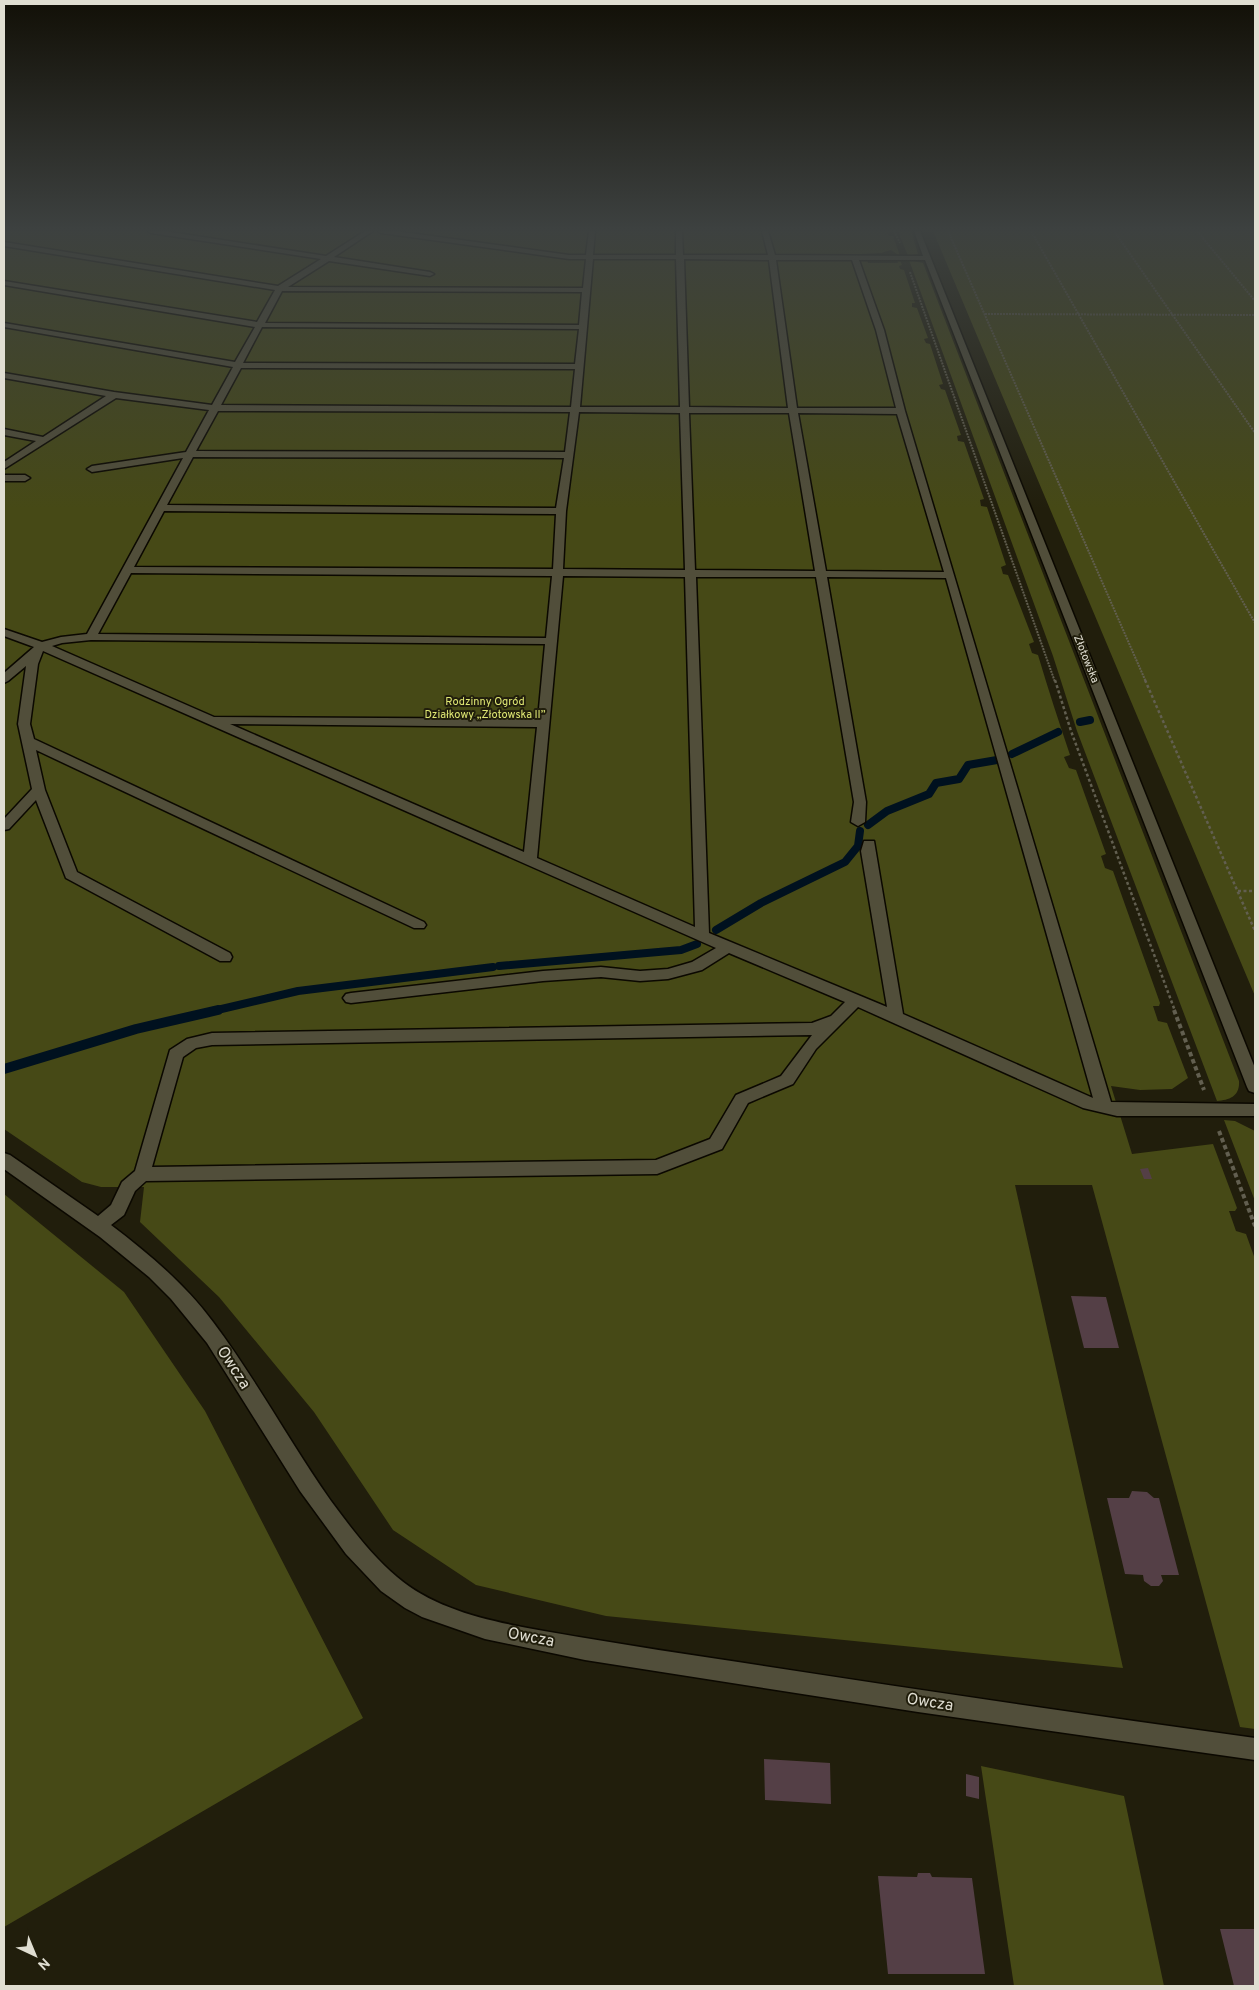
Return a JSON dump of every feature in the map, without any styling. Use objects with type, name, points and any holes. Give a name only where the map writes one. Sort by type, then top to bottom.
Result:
[{"type":"street","points":[[253,324],[583,327]]},
{"type":"street","points":[[530,860],[552,641],[561,511],[575,410],[583,324]]},
{"type":"street","points":[[683,324],[702,936]]},
{"type":"street","points":[[781,324],[793,410],[860,802],[858,822]]},
{"type":"street","points":[[878,324],[949,575],[1111,1108]]},
{"type":"street","name":"Złotowska","points":[[953,324],[1255,1088]]},
{"type":"street","points":[[4,325],[238,365],[579,367]]},
{"type":"street","points":[[91,637],[260,325]]},
{"type":"street","points":[[4,375],[114,395],[215,408],[901,410]]},
{"type":"street","points":[[4,466],[114,395]]},
{"type":"street","points":[[4,432],[44,440]]},
{"type":"street","points":[[92,469],[190,454],[569,455]]},
{"type":"street","points":[[4,478],[25,478]]},
{"type":"street","points":[[161,508],[561,511]]},
{"type":"street","points":[[127,570],[949,575]]},
{"type":"street","points":[[4,632],[42,646],[702,936],[896,1016],[1084,1102],[1111,1108],[1255,1110]]},
{"type":"street","points":[[4,679],[42,646],[61,640],[91,637],[552,641]]},
{"type":"street","points":[[42,646],[32,664],[24,724],[30,742],[39,790],[71,875],[225,957]]},
{"type":"street","points":[[211,720],[543,723]]},
{"type":"street","points":[[30,742],[419,925]]},
{"type":"street","points":[[4,826],[39,790]]},
{"type":"street","points":[[868,844],[896,1016]]},
{"type":"street","points":[[351,998],[543,976],[600,972],[640,976],[668,974],[697,966],[728,947]]},
{"type":"street","points":[[142,1174],[657,1167],[716,1144],[742,1099],[787,1080],[811,1045],[856,1000]]},
{"type":"street","points":[[98,1226],[118,1210],[128,1187],[142,1174],[176,1054],[192,1043],[212,1039],[813,1029],[836,1020]]},
{"type":"street","name":"Owcza","points":[[4,1160],[98,1226],[168,1285],[197,1315],[224,1353],[325,1510],[357,1552],[396,1590],[444,1615],[494,1631],[616,1654],[967,1709],[1255,1749]]},
{"type":"path","points":[[928,324],[1047,656],[1070,732],[1205,1092]]},
{"type":"path","points":[[989,324],[1255,930]]},
{"type":"path","points":[[1083,324],[1255,623]]},
{"type":"path","points":[[1179,324],[1255,433]]},
{"type":"path","points":[[1238,891],[1255,891]]},
{"type":"path","points":[[1218,1128],[1255,1226]]},
{"type":"green space","name":"Rodzinny Ogród Działkowy „Złotowska II”","points":[[4,324],[923,324],[928,338],[924,339],[926,343],[930,344],[943,384],[939,385],[941,389],[945,390],[961,435],[957,436],[958,441],[964,442],[984,499],[980,500],[981,506],[987,507],[1006,565],[1001,567],[1003,574],[1008,575],[1034,642],[1029,644],[1032,653],[1038,655],[1070,755],[1064,757],[1069,768],[1076,770],[1106,854],[1101,856],[1105,868],[1113,871],[1160,1003],[1159,1006],[1153,1006],[1158,1021],[1167,1023],[1188,1078],[1172,1089],[1140,1090],[1111,1086],[1132,1154],[1213,1144],[1237,1208],[1235,1211],[1229,1211],[1236,1231],[1246,1234],[1255,1259],[1255,1729],[1240,1727],[1092,1185],[1015,1185],[1123,1668],[606,1616],[476,1585],[393,1530],[314,1412],[219,1297],[140,1222],[144,1187],[101,1187],[82,1182],[4,1129]]},
{"type":"green space","points":[[932,324],[947,324],[1239,1081],[1236,1094],[1226,1100],[1217,1101],[1077,731],[1053,656]]},
{"type":"green space","points":[[972,324],[1255,324],[1255,996]]},
{"type":"green space","points":[[1224,1120],[1235,1121],[1255,1131],[1255,1201]]},
{"type":"green space","points":[[4,1194],[124,1292],[205,1411],[363,1718],[4,1927]]},
{"type":"green space","points":[[981,1766],[1124,1796],[1164,1986],[1014,1986]]},
{"type":"building","points":[[1148,1168],[1152,1179],[1144,1179],[1140,1169]]},
{"type":"building","points":[[1071,1296],[1106,1297],[1119,1348],[1084,1348]]},
{"type":"building","points":[[1132,1491],[1147,1492],[1154,1498],[1159,1498],[1179,1575],[1161,1575],[1163,1581],[1159,1586],[1151,1586],[1144,1581],[1143,1575],[1125,1574],[1107,1498],[1129,1498]]},
{"type":"building","points":[[764,1759],[830,1763],[831,1804],[765,1800]]},
{"type":"building","points":[[966,1774],[979,1777],[979,1799],[966,1796]]},
{"type":"building","points":[[918,1873],[930,1873],[932,1877],[972,1878],[985,1974],[888,1974],[878,1876],[917,1877]]},
{"type":"building","points":[[1220,1929],[1255,1929],[1255,1986],[1234,1986]]},
{"type":"waterway","points":[[1080,722],[1090,720]]},
{"type":"waterway","points":[[1012,754],[1058,732]]},
{"type":"waterway","points":[[868,825],[887,811],[929,794],[936,783],[959,779],[968,765],[997,760]]},
{"type":"waterway","points":[[716,930],[761,903],[845,862],[858,846],[860,831]]},
{"type":"waterway","points":[[499,966],[681,950],[697,944]]},
{"type":"waterway","points":[[213,1011],[298,991],[493,967]]},
{"type":"waterway","points":[[4,1069],[136,1029],[218,1010]]}]
